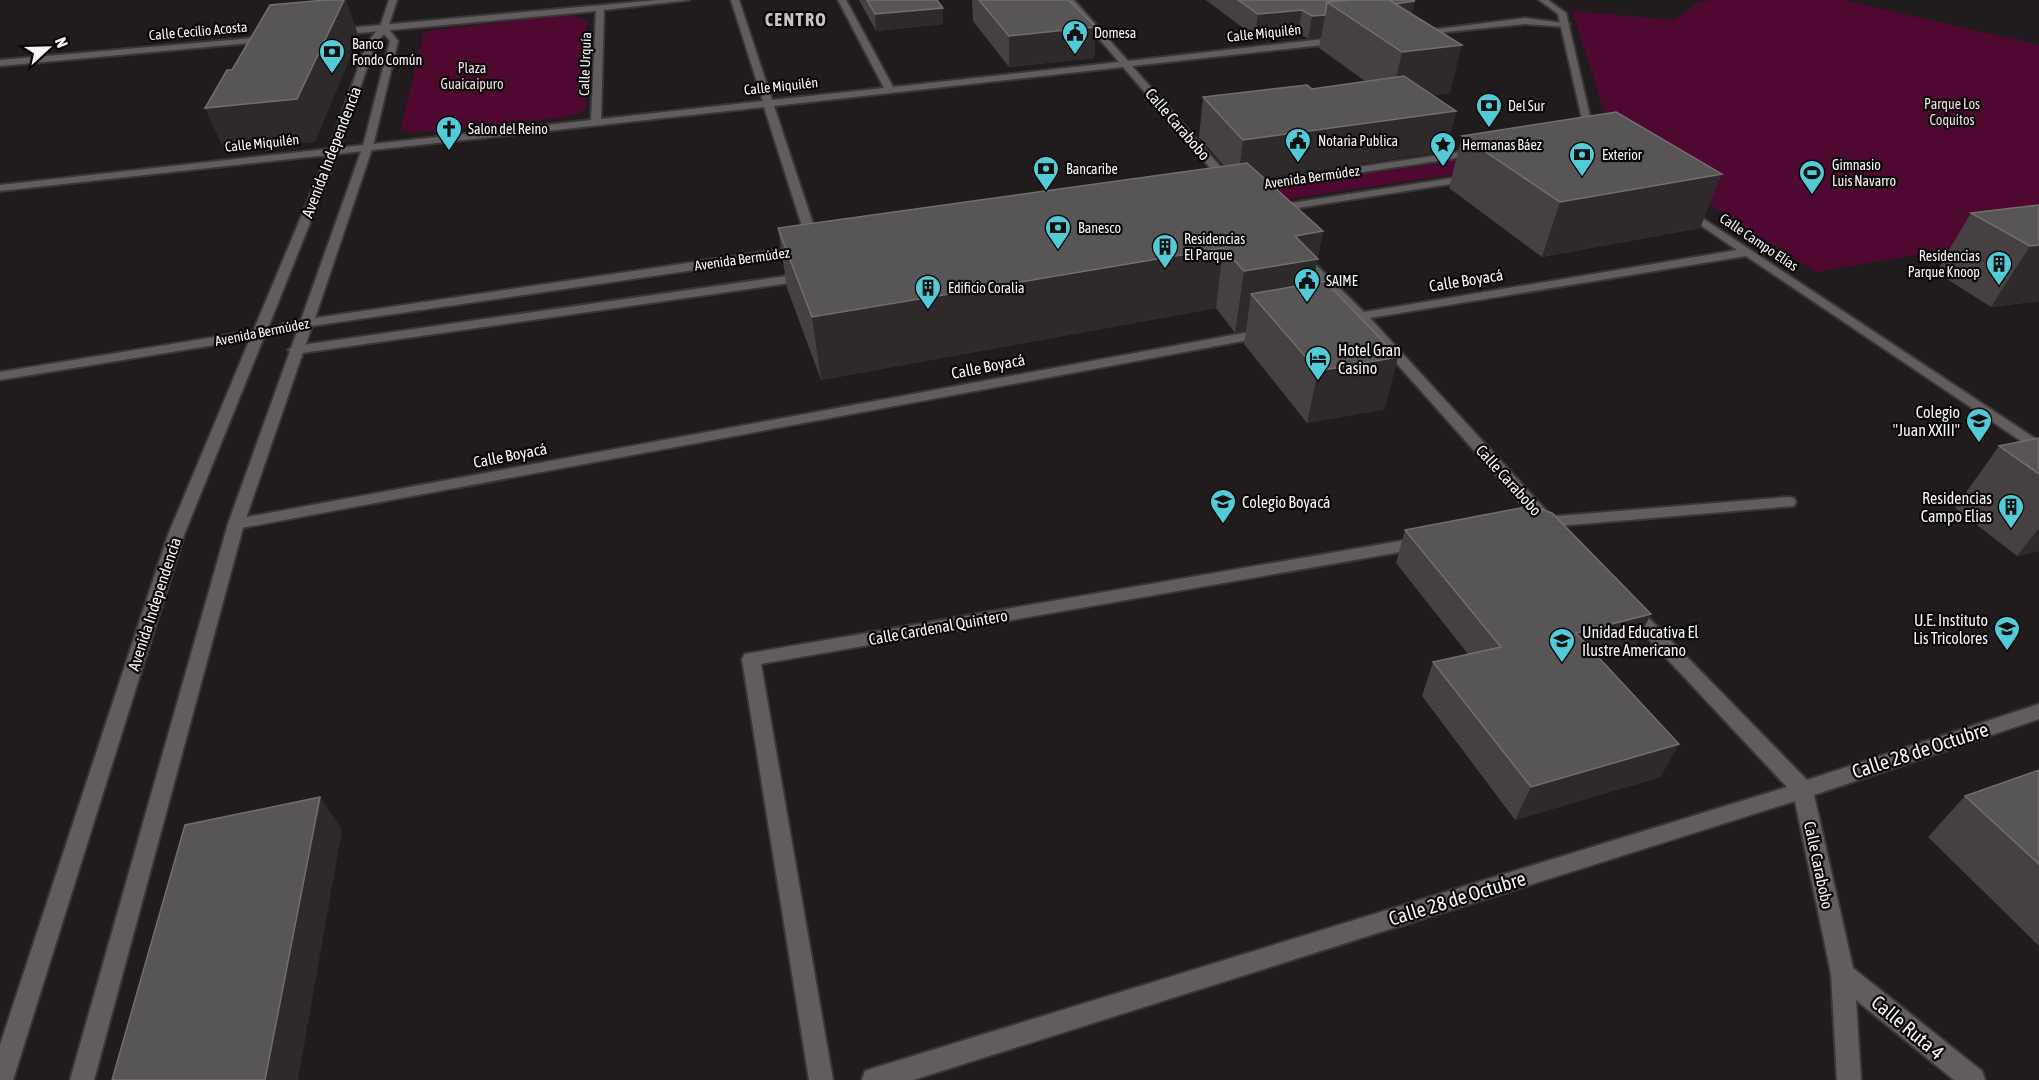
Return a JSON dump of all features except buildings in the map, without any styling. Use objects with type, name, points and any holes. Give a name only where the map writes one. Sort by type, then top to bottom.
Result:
[{"type":"street","points":[[384,28],[393,0]]},
{"type":"street","points":[[326,33],[685,0]]},
{"type":"street","points":[[735,0],[770,102]]},
{"type":"street","points":[[842,0],[890,89]]},
{"type":"street","name":"Calle Carabobo","points":[[1070,0],[1126,63],[1229,190]]},
{"type":"street","points":[[1544,0],[1562,13],[1566,24],[1591,138]]},
{"type":"street","name":"Calle Urquía","points":[[596,122],[600,8]]},
{"type":"street","points":[[1408,33],[1525,21],[1566,24]]},
{"type":"street","name":"Avenida Independencia","points":[[1,1080],[176,536],[334,150],[371,43],[384,28],[394,41],[368,146],[294,350],[236,524],[82,1080]]},
{"type":"street","name":"Calle Cecilio Acosta","points":[[0,63],[280,38]]},
{"type":"street","name":"Calle Miquilén","points":[[0,188],[1349,39]]},
{"type":"street","name":"Avenida Bermúdez","points":[[0,375],[258,334],[305,323],[821,247],[770,102]]},
{"type":"street","name":"Avenida Bermúdez","points":[[1229,190],[1489,151]]},
{"type":"street","name":"Avenida Bermúdez","points":[[1256,212],[1480,177]]},
{"type":"street","name":"Calle Campo Elías","points":[[1669,200],[2039,448]]},
{"type":"street","name":"Calle Carabobo","points":[[1288,244],[1360,316],[1563,539]]},
{"type":"street","name":"Calle Boyacá","points":[[1325,322],[1748,252]]},
{"type":"street","name":"Avenida Bermúdez","points":[[294,350],[817,275]]},
{"type":"street","name":"Calle Boyacá","points":[[236,524],[1278,331]]},
{"type":"street","points":[[1523,526],[1546,522],[1788,502]]},
{"type":"street","name":"Calle Cardenal Quintero","points":[[821,1080],[751,659],[1441,540]]},
{"type":"street","points":[[1621,599],[1803,790]]},
{"type":"street","name":"Calle 28 de Octubre","points":[[874,1080],[1803,790],[2039,711]]},
{"type":"street","name":"Calle Carabobo","points":[[1803,790],[1843,974],[1849,1080]]},
{"type":"street","name":"Calle Ruta 4","points":[[1843,974],[1973,1080]]},
{"type":"green space","name":"Parque Los Coquitos","points":[[1843,0],[2039,45],[2039,241],[1996,230],[1913,187],[2010,239],[1816,272],[1615,145],[1572,11],[1674,20],[1699,2]]},
{"type":"green space","name":"Plaza Guaicaipuro","points":[[569,15],[587,20],[586,111],[566,117],[414,133],[400,130],[423,35],[426,31]]},
{"type":"green space","points":[[1576,143],[1592,154],[1267,202],[1256,190]]},
{"type":"place","name":"Domesa","points":[[1075,56]]},
{"type":"place","name":"Banco Fondo Común","points":[[332,75]]},
{"type":"place","name":"Del Sur","points":[[1489,129]]},
{"type":"place","name":"Salon del Reino","points":[[449,152]]},
{"type":"place","name":"Notaria Publica","points":[[1298,164]]},
{"type":"place","name":"Hermanas Báez","points":[[1443,168]]},
{"type":"place","name":"Exterior","points":[[1582,178]]},
{"type":"place","name":"Bancaribe","points":[[1046,192]]},
{"type":"place","name":"Gimnasio Luis Navarro","points":[[1812,196]]},
{"type":"place","name":"Banesco","points":[[1058,251]]},
{"type":"place","name":"Residencias El Parque","points":[[1165,270]]},
{"type":"place","name":"Residencias Parque Knoop","points":[[1999,287]]},
{"type":"place","name":"SAIME","points":[[1307,304]]},
{"type":"place","name":"Edificio Coralia","points":[[928,311]]},
{"type":"place","name":"Hotel Gran Casino","points":[[1318,382]]},
{"type":"place","name":"Colegio \"Juan XXIII\"","points":[[1979,444]]},
{"type":"place","name":"Colegio Boyacá","points":[[1223,525]]},
{"type":"place","name":"Residencias Campo Elias","points":[[2011,530]]},
{"type":"place","name":"U.E. Instituto Lis Tricolores","points":[[2007,652]]},
{"type":"place","name":"Unidad Educativa El Ilustre Americano","points":[[1562,664]]},
{"type":"district","name":"CENTRO","points":[[796,19]]}]
